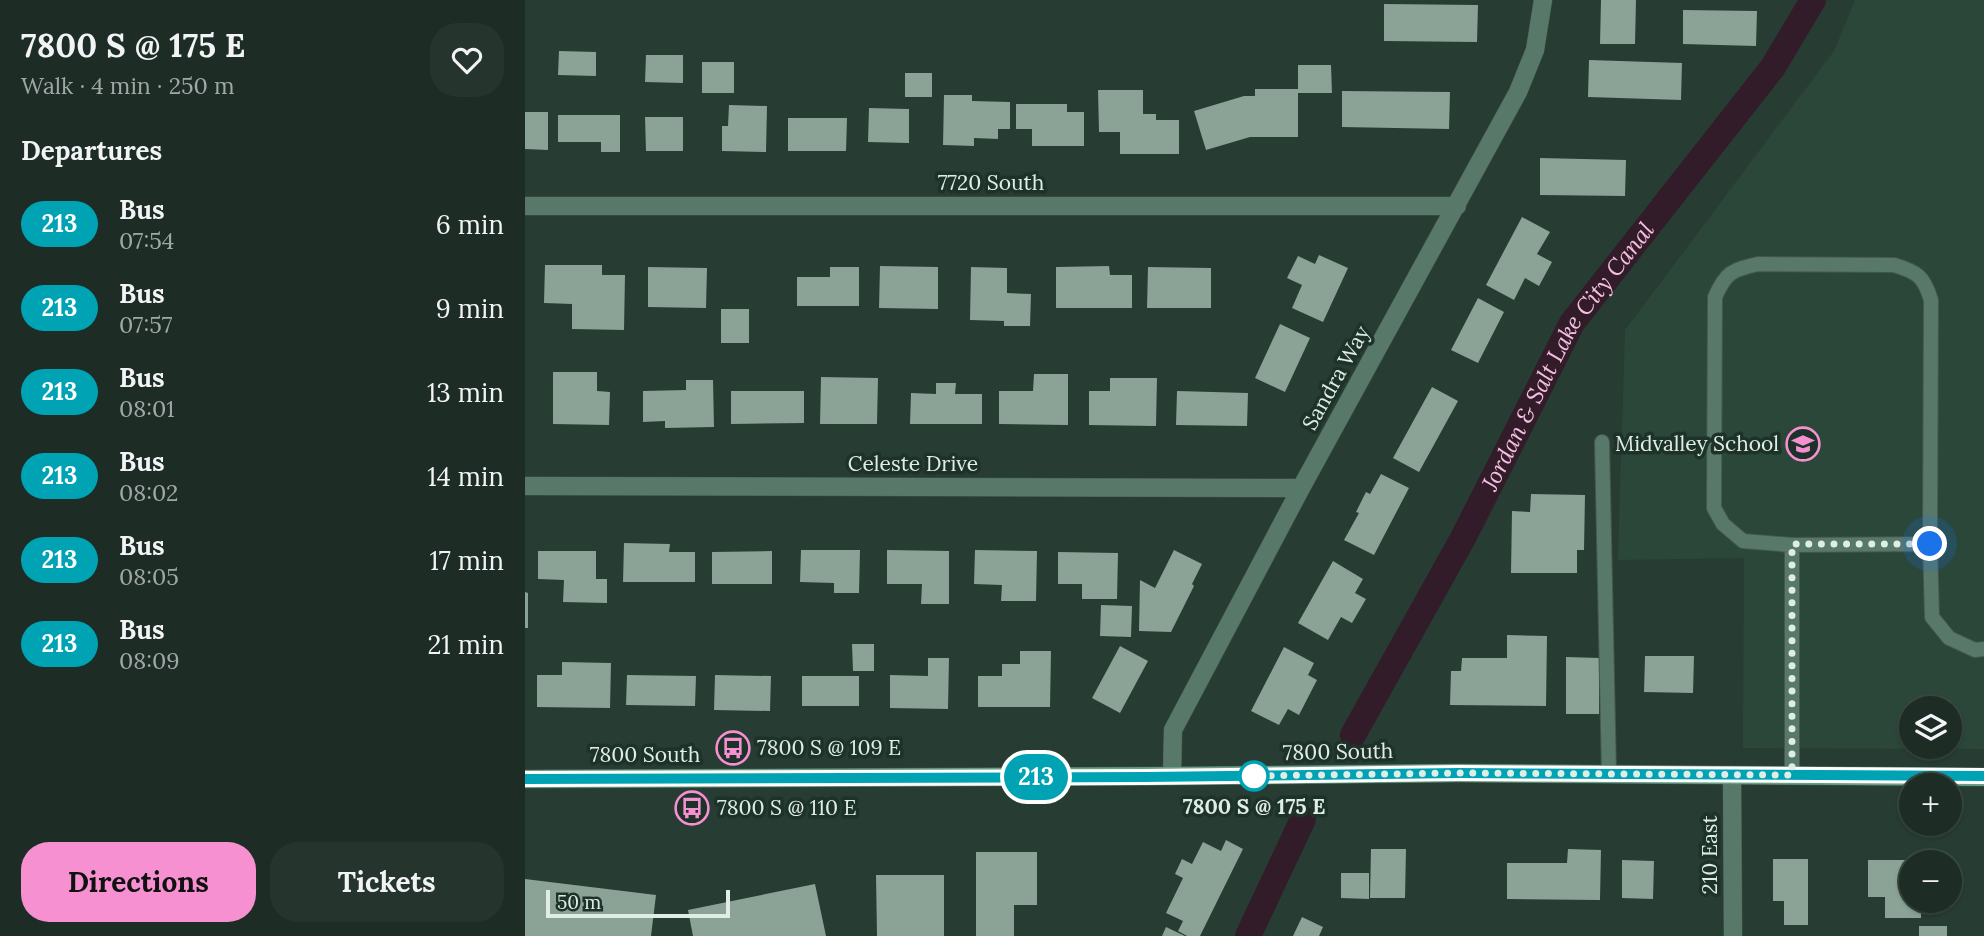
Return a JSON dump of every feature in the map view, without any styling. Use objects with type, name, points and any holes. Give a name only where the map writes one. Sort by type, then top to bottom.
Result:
[{"type":"main road","name":"7800 South","points":[[525,779],[1458,773],[1984,776]]},
{"type":"street","name":"Sandra Way","points":[[1172,776],[1173,730],[1522,81],[1535,50],[1543,0]]},
{"type":"street","name":"7720 South","points":[[525,206],[1457,206]]},
{"type":"street","name":"Celeste Drive","points":[[525,486],[1301,488]]},
{"type":"street","name":"210 East","points":[[1732,775],[1733,936]]},
{"type":"lane","points":[[1930,544],[1792,544],[1743,541],[1723,524],[1714,508],[1715,297],[1723,279],[1739,268],[1758,264],[1894,264],[1914,271],[1926,283],[1931,300],[1932,617],[1949,638],[1975,649],[1984,649]]},
{"type":"lane","points":[[1602,442],[1609,774]]},
{"type":"lane","points":[[1792,544],[1792,775]]},
{"type":"shaded area","name":"Midvalley School","points":[[1855,0],[1984,0],[1984,749],[1962,749],[1962,696],[1899,696],[1899,749],[1743,748],[1744,558],[1618,560],[1625,330],[1834,51]]},
{"type":"building","points":[[1601,0],[1636,0],[1635,44],[1600,44]]},
{"type":"building","points":[[1384,4],[1478,5],[1477,42],[1384,41]]},
{"type":"building","points":[[1683,10],[1757,11],[1756,46],[1683,44]]},
{"type":"building","points":[[559,51],[596,52],[596,76],[558,75]]},
{"type":"building","points":[[646,55],[683,55],[683,83],[645,82]]},
{"type":"building","points":[[1589,60],[1682,63],[1681,100],[1588,97]]},
{"type":"building","points":[[702,62],[734,62],[734,93],[702,93]]},
{"type":"building","points":[[1298,65],[1331,65],[1332,93],[1298,93],[1298,137],[1250,137],[1206,150],[1194,111],[1244,96],[1255,96],[1255,89],[1298,89]]},
{"type":"building","points":[[905,73],[932,73],[932,97],[905,97]]},
{"type":"building","points":[[1098,90],[1143,90],[1143,114],[1156,114],[1156,120],[1179,120],[1179,154],[1120,154],[1120,132],[1099,132]]},
{"type":"building","points":[[1342,91],[1450,92],[1449,129],[1342,127]]},
{"type":"building","points":[[944,95],[972,95],[972,101],[1010,102],[1010,129],[998,129],[998,139],[974,138],[974,146],[943,145]]},
{"type":"building","points":[[1016,104],[1067,104],[1067,112],[1084,112],[1084,146],[1032,146],[1032,129],[1016,129]]},
{"type":"building","points":[[729,105],[767,106],[766,152],[722,151],[722,126],[728,126]]},
{"type":"building","points":[[869,108],[909,109],[909,143],[868,142]]},
{"type":"building","points":[[525,112],[548,112],[548,150],[525,149]]},
{"type":"building","points":[[558,115],[620,115],[620,152],[601,152],[601,142],[558,142]]},
{"type":"building","points":[[645,117],[683,117],[683,151],[646,151]]},
{"type":"building","points":[[788,118],[847,118],[846,151],[788,151]]},
{"type":"building","points":[[1540,158],[1626,160],[1625,196],[1540,195]]},
{"type":"building","points":[[1522,217],[1550,232],[1537,254],[1552,262],[1539,286],[1525,278],[1514,300],[1486,285]]},
{"type":"building","points":[[1319,255],[1348,268],[1323,322],[1292,308],[1302,285],[1287,278],[1298,256],[1315,264]]},
{"type":"building","points":[[545,265],[602,265],[602,275],[625,275],[624,330],[572,329],[572,304],[544,303]]},
{"type":"building","points":[[880,266],[938,267],[938,309],[879,308]]},
{"type":"building","points":[[1109,266],[1110,275],[1132,275],[1132,308],[1056,308],[1056,267]]},
{"type":"building","points":[[648,267],[707,268],[706,308],[648,307]]},
{"type":"building","points":[[830,267],[859,267],[859,306],[797,306],[797,277],[830,277]]},
{"type":"building","points":[[971,267],[1007,268],[1007,293],[1031,294],[1030,326],[1004,326],[1004,321],[970,320]]},
{"type":"building","points":[[1148,267],[1211,268],[1211,308],[1147,308]]},
{"type":"building","points":[[1478,298],[1504,312],[1478,363],[1451,350]]},
{"type":"building","points":[[721,309],[749,309],[749,343],[721,343]]},
{"type":"building","points":[[1280,324],[1310,338],[1285,392],[1255,378]]},
{"type":"building","points":[[553,372],[597,372],[597,391],[610,392],[609,425],[553,424]]},
{"type":"building","points":[[1034,374],[1068,374],[1068,425],[999,424],[999,391],[1033,391]]},
{"type":"building","points":[[821,377],[878,378],[877,424],[820,424]]},
{"type":"building","points":[[1110,378],[1157,378],[1156,426],[1089,425],[1089,391],[1110,391]]},
{"type":"building","points":[[686,380],[713,380],[714,427],[665,428],[665,421],[643,422],[643,391],[686,390]]},
{"type":"building","points":[[936,383],[956,383],[955,394],[982,394],[982,424],[910,424],[911,393],[936,394]]},
{"type":"building","points":[[1432,387],[1458,401],[1419,472],[1393,458]]},
{"type":"building","points":[[731,391],[804,391],[804,423],[731,424]]},
{"type":"building","points":[[1177,391],[1248,393],[1247,426],[1176,425]]},
{"type":"building","points":[[1381,474],[1409,488],[1374,555],[1344,540],[1359,513],[1356,512],[1366,492],[1370,494]]},
{"type":"building","points":[[1531,494],[1585,495],[1584,550],[1577,550],[1577,573],[1511,573],[1512,511],[1530,512]]},
{"type":"building","points":[[624,543],[670,544],[669,552],[695,552],[695,582],[623,582]]},
{"type":"building","points":[[801,550],[860,550],[859,593],[834,593],[834,583],[800,582]]},
{"type":"building","points":[[887,550],[949,551],[949,604],[921,604],[922,584],[887,584]]},
{"type":"building","points":[[975,550],[1037,551],[1036,601],[1001,601],[1002,585],[974,584]]},
{"type":"building","points":[[1174,550],[1202,564],[1192,584],[1194,586],[1171,632],[1139,631],[1140,580],[1155,588]]},
{"type":"building","points":[[538,551],[596,551],[596,579],[607,579],[607,603],[563,602],[564,580],[538,579]]},
{"type":"building","points":[[772,551],[772,584],[712,584],[712,552]]},
{"type":"building","points":[[1058,552],[1118,553],[1117,599],[1082,599],[1082,584],[1058,584]]},
{"type":"building","points":[[1333,561],[1363,579],[1355,593],[1366,599],[1352,623],[1341,617],[1328,640],[1298,623]]},
{"type":"building","points":[[525,592],[528,593],[528,628],[525,628]]},
{"type":"building","points":[[1101,605],[1132,606],[1131,637],[1100,636]]},
{"type":"building","points":[[1507,635],[1547,636],[1546,706],[1450,705],[1451,671],[1461,671],[1462,658],[1507,658]]},
{"type":"building","points":[[852,644],[874,644],[874,671],[853,671]]},
{"type":"building","points":[[1120,646],[1148,661],[1120,713],[1092,698]]},
{"type":"building","points":[[1284,647],[1314,663],[1308,675],[1317,680],[1299,715],[1288,709],[1279,725],[1251,711]]},
{"type":"building","points":[[1020,651],[1051,651],[1050,707],[978,707],[978,676],[1002,676],[1002,664],[1020,664]]},
{"type":"building","points":[[1645,656],[1694,656],[1693,693],[1644,692]]},
{"type":"building","points":[[1566,657],[1599,658],[1599,714],[1566,714]]},
{"type":"building","points":[[928,658],[949,658],[948,709],[890,708],[890,675],[928,676]]},
{"type":"building","points":[[562,662],[611,663],[610,708],[537,707],[537,675],[562,675]]},
{"type":"building","points":[[627,675],[696,676],[695,706],[626,705]]},
{"type":"building","points":[[715,675],[771,676],[770,711],[714,710]]},
{"type":"building","points":[[802,676],[859,676],[859,706],[802,706]]},
{"type":"building","points":[[1226,840],[1243,849],[1200,936],[1187,936],[1178,931],[1183,921],[1166,913],[1183,878],[1175,874],[1182,859],[1192,864],[1203,842],[1221,851]]},
{"type":"building","points":[[1371,849],[1406,849],[1405,898],[1370,898]]},
{"type":"building","points":[[1568,849],[1601,850],[1600,900],[1507,899],[1507,863],[1567,863]]},
{"type":"building","points":[[976,852],[1037,852],[1037,905],[1014,905],[1014,936],[976,936]]},
{"type":"building","points":[[1773,859],[1808,859],[1808,925],[1784,925],[1784,901],[1773,901]]},
{"type":"building","points":[[1622,860],[1654,861],[1653,899],[1622,898]]},
{"type":"building","points":[[1868,860],[1899,860],[1899,913],[1921,913],[1921,918],[1885,918],[1885,897],[1868,897]]},
{"type":"building","points":[[1341,873],[1369,873],[1369,899],[1341,898]]},
{"type":"building","points":[[876,875],[944,875],[944,936],[877,936]]},
{"type":"building","points":[[525,879],[656,895],[651,936],[525,936]]},
{"type":"building","points":[[815,884],[826,936],[693,936],[688,910]]},
{"type":"building","points":[[1302,917],[1323,927],[1319,936],[1293,936]]},
{"type":"building","points":[[1919,926],[1947,926],[1947,936],[1919,936]]},
{"type":"building","points":[[1166,927],[1185,936],[1162,936]]},
{"type":"waterway","name":"Jordan & Salt Lake City Canal","points":[[1353,735],[1463,538],[1572,323],[1773,67],[1813,0]]},
{"type":"waterway","name":"Jordan & Salt Lake City Canal","points":[[1248,936],[1303,819]]},
{"type":"bus line","name":"213","points":[[525,779],[1458,773],[1984,776]]},
{"type":"place","name":"Midvalley School","points":[[1803,444]]},
{"type":"place","name":"7800 S @ 109 E","points":[[733,748]]},
{"type":"place","name":"7800 S @ 175 E","points":[[1254,776]]},
{"type":"place","name":"7800 S @ 110 E","points":[[692,808]]},
{"type":"route","points":[[1254,776],[1250,776],[1458,773],[1792,775],[1792,544],[1930,544]]}]
